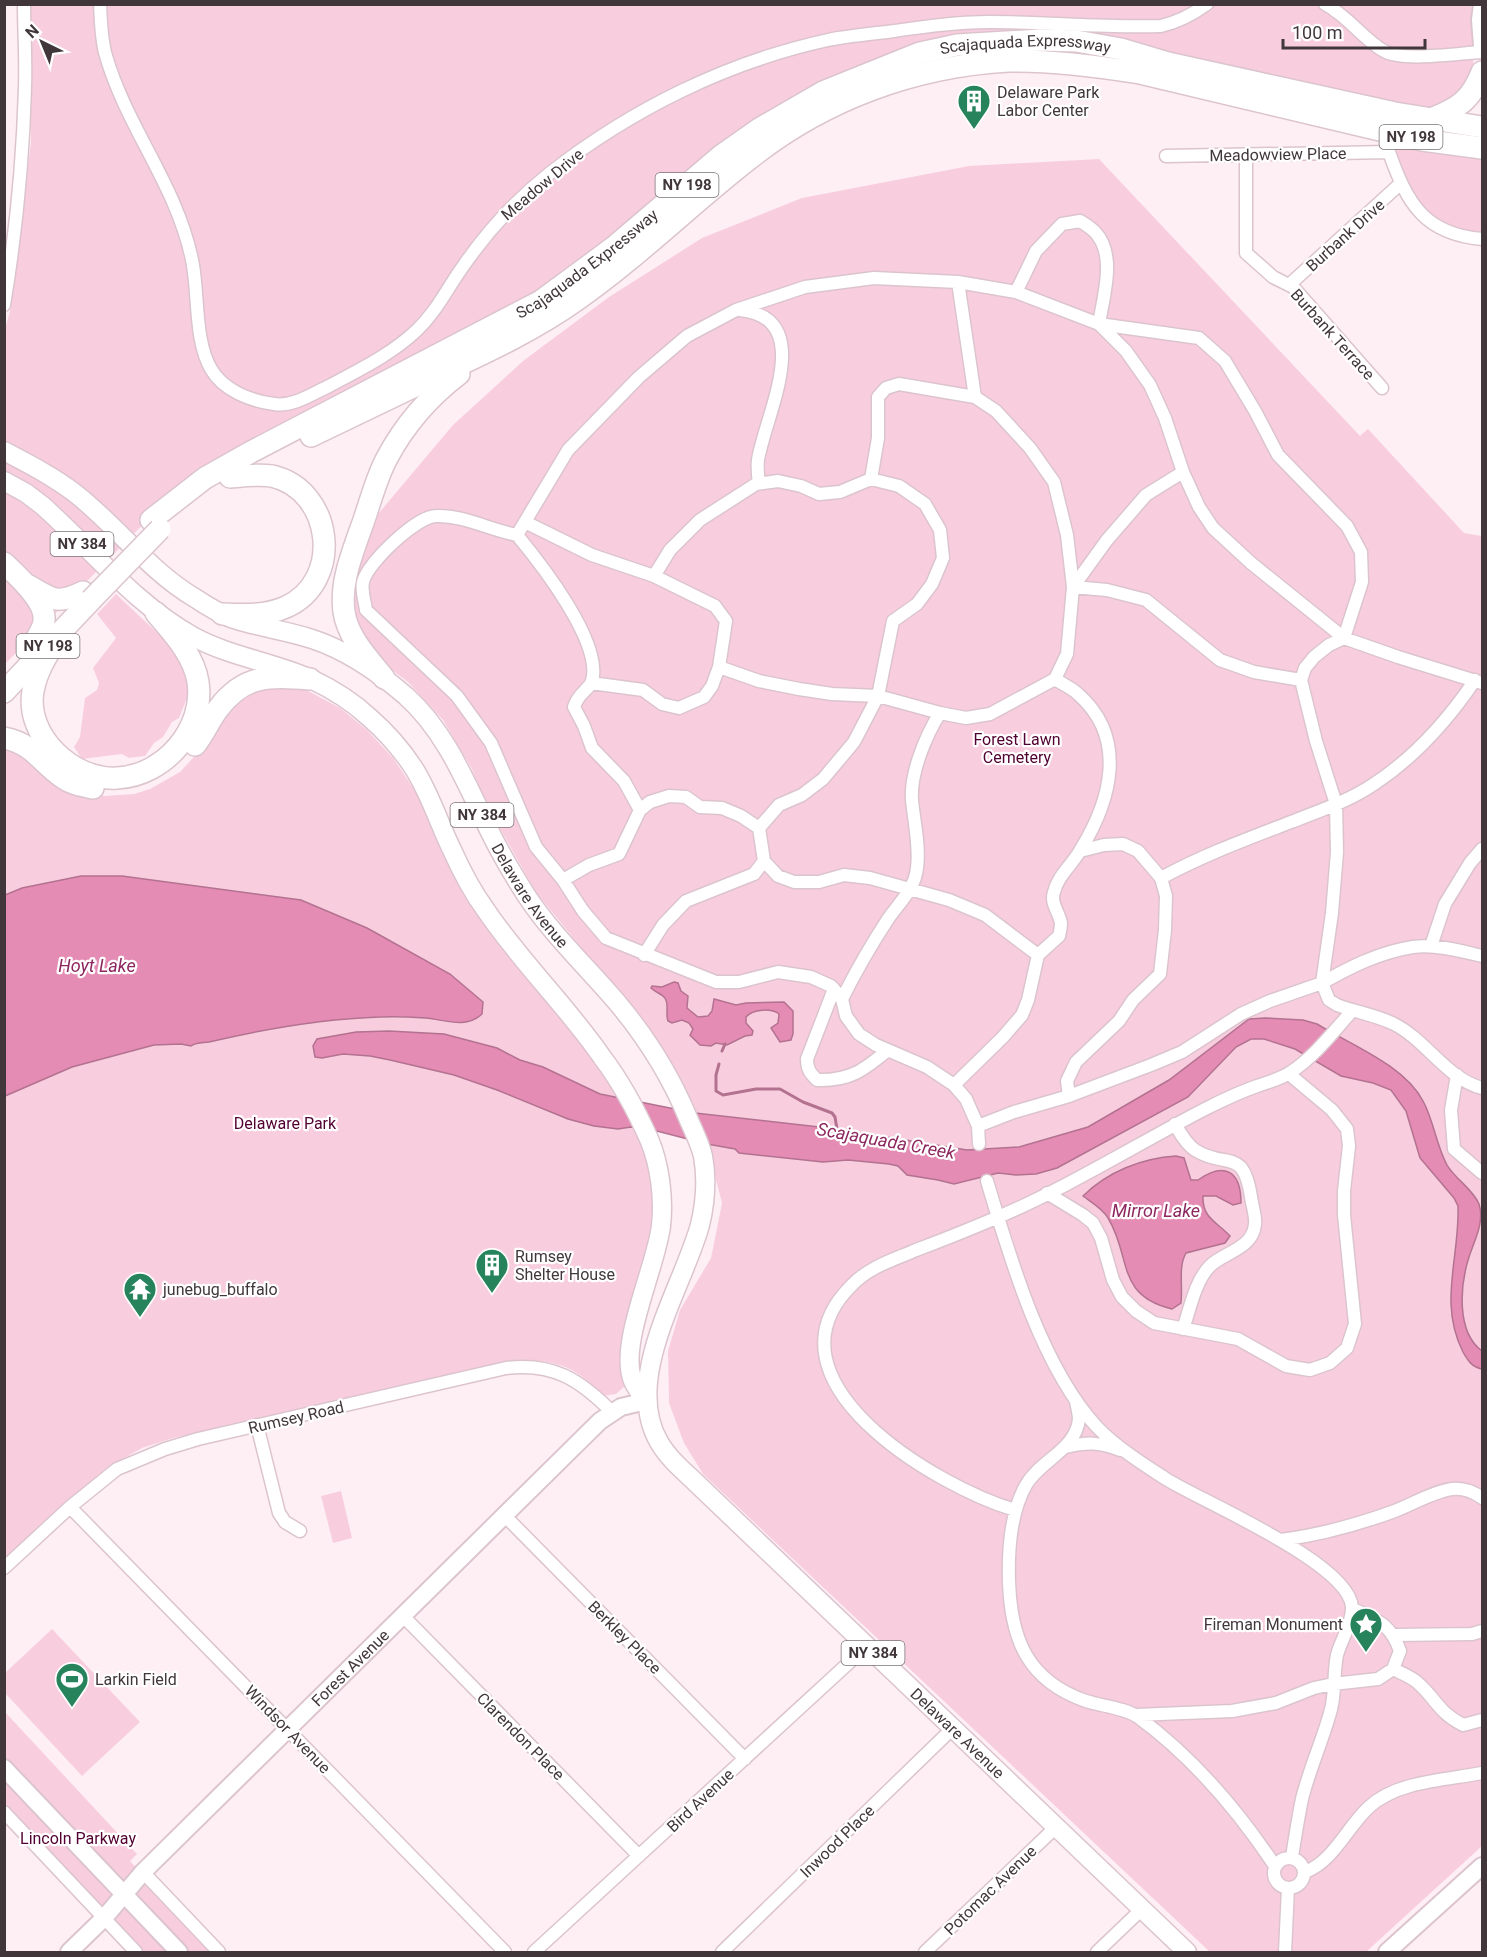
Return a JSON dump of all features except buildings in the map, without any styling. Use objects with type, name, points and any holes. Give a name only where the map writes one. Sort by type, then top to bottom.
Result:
[{"type":"highway","name":"Scajaquada Expressway","points":[[4,674],[35,642],[87,596],[205,477],[542,302],[614,247],[722,155],[759,129],[824,92],[920,53],[957,45],[1040,40],[1076,41],[1121,49],[1168,63],[1431,119],[1482,127]]},
{"type":"highway","name":"Scajaquada Expressway","points":[[156,525],[230,477],[526,333],[587,292],[750,157],[782,135],[813,116],[866,91],[911,76],[964,66],[1009,61],[1058,62],[1095,66],[1140,73],[1422,140],[1482,148]]},
{"type":"highway","points":[[1431,119],[1465,102],[1482,72]]},
{"type":"highway","points":[[384,678],[358,645],[348,627],[344,613],[344,588],[354,551],[386,459],[402,435],[439,389],[498,346]]},
{"type":"highway","points":[[222,614],[257,614],[287,606],[311,586],[317,576],[325,548],[325,535],[317,511],[302,491],[271,476],[230,477]]},
{"type":"highway","points":[[4,563],[26,585],[41,606],[45,617],[44,624],[35,642]]},
{"type":"highway","points":[[26,585],[55,600],[87,596]]},
{"type":"highway","name":"Scajaquada Expressway","points":[[4,692],[60,634],[87,596]]},
{"type":"highway","points":[[60,634],[46,656],[37,676],[33,693],[33,713],[40,733],[65,762],[80,771],[99,777],[117,778],[138,774],[156,765],[173,752],[186,738],[196,719],[198,680],[178,640],[156,613]]},
{"type":"highway","points":[[4,738],[18,741],[29,747],[62,777],[71,782],[100,790],[128,790],[145,785],[176,766],[199,740],[218,710],[241,687],[254,680],[273,676],[309,679]]},
{"type":"main road","name":"Delaware Avenue","points":[[4,452],[34,467],[75,493],[166,578],[187,594],[222,614],[313,639],[358,660],[384,678],[414,704],[447,745],[463,773],[493,838],[526,895],[560,939],[635,1026],[666,1072],[680,1098],[702,1154],[705,1184],[700,1222],[694,1244],[665,1313],[658,1336],[646,1401]]},
{"type":"main road","name":"Delaware Avenue","points":[[4,481],[43,506],[156,613],[198,638],[234,655],[309,679],[345,698],[370,717],[393,741],[417,775],[458,863],[484,907],[506,939],[581,1028],[622,1086],[650,1142],[660,1184],[661,1227],[636,1318],[631,1352],[633,1381],[646,1401],[654,1432],[670,1457],[1186,1953]]},
{"type":"street","points":[[4,305],[14,247],[20,174],[25,86],[24,4]]},
{"type":"street","name":"Meadow Drive","points":[[100,4],[105,52],[117,86],[180,214],[193,261],[202,342],[210,366],[227,387],[238,394],[275,405],[301,400],[395,347],[416,331],[437,308],[461,269],[512,204],[549,173],[613,129],[649,107],[699,82],[773,55],[830,40],[921,27],[991,22],[1161,26],[1193,15],[1207,4]]},
{"type":"street","points":[[1325,4],[1340,13],[1382,50],[1396,56],[1482,52]]},
{"type":"street","points":[[1482,4],[1480,20],[1482,46]]},
{"type":"street","name":"Meadowview Place","points":[[1166,156],[1389,153],[1400,184]]},
{"type":"street","name":"Burbank Terrace","points":[[1246,155],[1246,253],[1273,277],[1289,285],[1382,388]]},
{"type":"street","points":[[1400,184],[1414,206],[1429,221],[1445,231],[1482,239]]},
{"type":"street","name":"Burbank Drive","points":[[1289,285],[1400,184]]},
{"type":"street","points":[[1016,292],[1036,251],[1062,224],[1080,221],[1096,233],[1106,252],[1106,277],[1099,324]]},
{"type":"street","points":[[517,535],[568,450],[639,377],[687,336],[735,310],[805,287],[874,278],[958,282],[1016,292],[1099,324],[1199,338],[1225,361],[1278,454],[1347,526],[1361,552],[1362,582],[1344,638],[1329,645],[1314,657],[1305,668],[1301,680],[1316,741],[1336,804],[1337,852],[1332,913],[1322,983],[1329,1000],[1336,1005],[1395,1024],[1428,1048],[1468,1084],[1482,1088]]},
{"type":"street","points":[[958,282],[975,397]]},
{"type":"street","points":[[735,310],[756,312],[766,318],[777,330],[782,345],[776,396],[759,458],[759,483]]},
{"type":"street","points":[[1099,324],[1126,351],[1150,385],[1165,418],[1183,472],[1199,507],[1213,528],[1251,563],[1344,638],[1479,681],[1417,750],[1374,784],[1336,804],[1195,860],[1161,878]]},
{"type":"street","points":[[719,667],[759,681],[832,694],[878,696],[966,718],[990,714],[1055,679],[1066,654],[1073,587],[1067,535],[1054,482],[1030,448],[996,411],[975,397],[899,384],[886,388],[878,398],[878,438],[870,479]]},
{"type":"street","points":[[1073,587],[1107,540],[1146,495],[1183,472]]},
{"type":"street","points":[[654,576],[670,550],[700,520],[759,483],[778,481],[801,486],[819,494],[840,492],[870,479],[899,486],[925,504],[939,530],[943,558],[932,584],[916,604],[892,621],[878,696],[854,742],[823,779],[802,795],[779,805],[759,828]]},
{"type":"street","points":[[640,810],[624,781],[592,748],[574,707],[577,697],[591,683],[594,664],[587,642],[565,601],[536,558],[517,535],[469,521],[434,516],[407,530],[382,552],[363,582],[366,610],[458,696],[491,743],[536,847],[606,938],[716,982],[739,982],[778,972],[811,977],[831,986],[838,994],[846,1016],[859,1034],[927,1067],[954,1085],[966,1099],[978,1126],[979,1144]]},
{"type":"street","points":[[525,522],[592,555],[654,576],[715,606],[726,621],[719,667],[712,686],[704,697],[679,708],[662,704],[643,690],[591,683]]},
{"type":"street","points":[[1073,587],[1107,590],[1146,600],[1220,660],[1254,672],[1301,680]]},
{"type":"street","points":[[954,1085],[1022,1015],[1028,1000],[1038,956],[1059,936],[1060,922],[1054,907],[1053,893],[1063,872],[1080,851],[1102,811],[1110,780],[1108,745],[1097,716],[1078,693],[1055,679]]},
{"type":"street","points":[[888,1050],[862,1071],[836,1080],[818,1080],[811,1075],[807,1067],[807,1059],[838,994],[911,888],[917,868],[912,796],[918,759],[929,730],[940,713]]},
{"type":"street","points":[[563,880],[619,854],[640,810],[650,802],[669,796],[686,797],[700,807],[722,808],[741,816],[759,828],[764,861],[778,876],[794,882],[819,882],[844,875],[870,878],[911,888],[985,915],[1038,956]]},
{"type":"street","points":[[1069,1096],[1067,1081],[1076,1062],[1119,1021],[1133,1000],[1160,975],[1166,930],[1166,896],[1161,878],[1138,850],[1123,844],[1080,851]]},
{"type":"street","points":[[1431,946],[1445,904],[1470,863],[1482,849]]},
{"type":"street","points":[[644,955],[663,925],[686,901],[754,874],[764,861]]},
{"type":"street","points":[[978,1126],[1014,1112],[1069,1096],[1182,1052],[1241,1014],[1322,983],[1350,967],[1380,956],[1412,947],[1431,946],[1482,956]]},
{"type":"street","points":[[1015,1510],[992,1503],[935,1474],[893,1446],[861,1417],[836,1388],[824,1359],[824,1332],[835,1306],[852,1285],[877,1266],[998,1217],[1234,1094],[1288,1074],[1307,1060],[1352,1011]]},
{"type":"street","points":[[1047,1193],[1093,1223],[1101,1238],[1113,1280],[1122,1298],[1154,1323],[1238,1339],[1286,1366],[1310,1370],[1330,1363],[1347,1348],[1355,1324],[1344,1215],[1349,1146],[1347,1129],[1332,1110],[1288,1074]]},
{"type":"street","points":[[1457,1075],[1451,1110],[1454,1149],[1482,1173]]},
{"type":"street","points":[[1175,1124],[1183,1138],[1193,1148],[1206,1155],[1239,1164],[1249,1181],[1255,1224],[1253,1233],[1246,1244],[1218,1259],[1208,1268],[1199,1282],[1183,1329]]},
{"type":"street","points":[[987,1181],[1043,1343],[1076,1400],[1098,1428],[1167,1480],[1281,1540],[1307,1557],[1340,1584],[1349,1597],[1353,1609],[1340,1645],[1331,1711],[1302,1799],[1292,1857]]},
{"type":"street","name":"Rumsey Road","points":[[4,1568],[70,1507],[117,1469],[188,1442],[522,1366],[552,1370],[567,1376],[593,1394],[612,1412]]},
{"type":"street","points":[[1076,1400],[1079,1419],[1073,1435],[1066,1447],[1044,1464],[1026,1484],[1015,1510],[1010,1542],[1011,1617],[1023,1649],[1039,1675],[1056,1689],[1086,1701],[1136,1715],[1232,1711],[1276,1703],[1314,1688],[1378,1679],[1393,1669],[1400,1651],[1395,1635],[1378,1621],[1353,1609]]},
{"type":"street","name":"Forest Avenue","points":[[69,1953],[104,1918],[143,1872],[600,1421],[621,1407],[646,1401]]},
{"type":"street","points":[[257,1425],[279,1513],[285,1522],[300,1531]]},
{"type":"street","points":[[1066,1447],[1082,1443],[1101,1443],[1130,1454]]},
{"type":"street","points":[[1281,1540],[1345,1527],[1393,1512],[1439,1492],[1455,1488],[1472,1491],[1482,1498]]},
{"type":"street","name":"Windsor Avenue","points":[[70,1507],[505,1953]]},
{"type":"street","name":"Berkley Place","points":[[505,1516],[745,1759]]},
{"type":"street","name":"Clarendon Place","points":[[403,1616],[639,1856]]},
{"type":"street","points":[[1395,1635],[1472,1634],[1482,1631]]},
{"type":"street","name":"Bird Avenue","points":[[534,1953],[866,1647]]},
{"type":"street","points":[[1393,1669],[1417,1682],[1449,1718],[1463,1725],[1482,1720]]},
{"type":"street","points":[[1136,1715],[1216,1786],[1275,1866],[1277,1882],[1288,1888],[1302,1882],[1305,1872],[1301,1862],[1292,1857],[1281,1860],[1275,1866]]},
{"type":"street","name":"Inwood Place","points":[[722,1953],[952,1729]]},
{"type":"street","points":[[4,1768],[180,1953]]},
{"type":"street","points":[[1305,1872],[1315,1868],[1330,1853],[1371,1805],[1390,1794],[1415,1785],[1482,1773]]},
{"type":"street","points":[[4,1812],[136,1953]]},
{"type":"street","name":"Potomac Avenue","points":[[925,1953],[1056,1827]]},
{"type":"street","points":[[1387,1953],[1482,1866]]},
{"type":"street","points":[[143,1872],[219,1953]]},
{"type":"street","points":[[1285,1953],[1288,1888]]},
{"type":"street","points":[[1097,1953],[1142,1909]]},
{"type":"green space","points":[[30,5],[1471,5],[1474,78],[1473,85],[1436,110],[1256,74],[1125,44],[941,45],[604,245],[539,292],[185,482],[5,664],[4,333],[10,311],[31,142]]},
{"type":"green space","points":[[1396,145],[1482,159],[1482,233],[1451,225],[1432,216],[1424,209],[1405,183],[1395,152]]},
{"type":"green space","name":"Forest Lawn Cemetery","points":[[1099,159],[1360,436],[1368,429],[1464,533],[1482,536],[1482,1846],[1366,1952],[1210,1952],[703,1474],[684,1443],[669,1403],[668,1351],[680,1310],[711,1258],[722,1203],[707,1145],[610,983],[535,891],[483,798],[472,769],[443,720],[408,682],[383,663],[355,627],[350,606],[362,546],[378,514],[453,425],[523,361],[609,297],[702,238],[802,198],[969,166]]},
{"type":"green space","points":[[116,594],[166,641],[175,653],[189,679],[189,693],[179,718],[172,722],[163,737],[154,743],[145,756],[129,758],[122,754],[82,759],[74,747],[80,737],[85,698],[97,690],[99,683],[93,668],[116,638],[97,614]]},
{"type":"green space","name":"Delaware Park","points":[[299,686],[340,708],[367,730],[393,758],[418,795],[448,859],[593,1054],[631,1118],[644,1150],[653,1185],[655,1226],[625,1386],[616,1394],[603,1396],[581,1376],[567,1368],[543,1361],[517,1360],[173,1438],[142,1448],[105,1469],[5,1559],[5,742],[83,790],[105,796],[134,794],[150,789],[180,772],[193,758],[242,689]]},
{"type":"green space","points":[[341,1491],[352,1538],[333,1543],[321,1496]]},
{"type":"green space","name":"Larkin Field","points":[[52,1629],[140,1722],[82,1776],[5,1693],[5,1673]]},
{"type":"green space","name":"Lincoln Parkway","points":[[5,1712],[137,1854],[130,1861],[216,1952],[142,1952],[5,1804]]},
{"type":"water","name":"Hoyt Lake","points":[[81,876],[122,876],[301,900],[367,928],[450,974],[483,1002],[482,1014],[476,1019],[463,1022],[397,1017],[315,1022],[197,1043],[191,1046],[154,1045],[72,1067],[5,1096],[5,895],[22,888]]},
{"type":"water","points":[[674,982],[678,983],[681,991],[688,996],[687,1008],[698,1017],[708,1016],[712,1011],[714,999],[736,1005],[784,1002],[793,1011],[791,1040],[780,1042],[771,1028],[778,1023],[779,1014],[762,1010],[746,1017],[746,1023],[753,1031],[752,1035],[727,1045],[716,1043],[711,1046],[700,1045],[690,1035],[693,1029],[689,1023],[682,1020],[672,1023],[668,1021],[666,999],[651,988],[652,986],[662,987]]},
{"type":"water","name":"Scajaquada Creek","points":[[1249,1019],[1303,1020],[1317,1024],[1390,1066],[1414,1088],[1423,1101],[1447,1165],[1479,1204],[1481,1218],[1466,1268],[1462,1307],[1468,1332],[1482,1351],[1482,1369],[1471,1363],[1463,1352],[1452,1316],[1451,1298],[1458,1206],[1454,1198],[1420,1158],[1406,1111],[1391,1090],[1373,1083],[1341,1076],[1295,1049],[1264,1039],[1251,1039],[1236,1047],[1188,1097],[1057,1168],[1036,1174],[998,1173],[954,1184],[907,1175],[898,1166],[889,1164],[848,1160],[823,1162],[739,1153],[735,1149],[653,1130],[594,1126],[568,1119],[454,1075],[370,1056],[343,1054],[315,1057],[313,1046],[317,1039],[356,1032],[444,1034],[497,1048],[600,1094],[695,1113],[837,1129],[967,1150],[1019,1147],[1088,1127],[1169,1080]]},
{"type":"water","name":"Mirror Lake","points":[[1176,1156],[1184,1158],[1191,1180],[1198,1180],[1216,1171],[1229,1172],[1238,1183],[1241,1203],[1233,1205],[1216,1196],[1203,1196],[1208,1215],[1230,1236],[1225,1243],[1186,1253],[1181,1270],[1181,1303],[1172,1309],[1154,1303],[1141,1294],[1133,1284],[1108,1218],[1083,1196],[1092,1187],[1114,1173],[1138,1163]]},
{"type":"waterway","points":[[722,1051],[725,1044]]},
{"type":"waterway","name":"Scajaquada Creek","points":[[719,1064],[716,1091],[723,1095],[756,1089],[780,1089],[803,1102],[832,1113],[837,1129]]},
{"type":"place","name":"Delaware Park Labor Center","points":[[974,130]]},
{"type":"place","name":"Rumsey Shelter House","points":[[492,1294]]},
{"type":"place","name":"junebug_buffalo","points":[[140,1318]]},
{"type":"place","name":"Fireman Monument","points":[[1366,1653]]},
{"type":"place","name":"Larkin Field","points":[[72,1708]]}]
